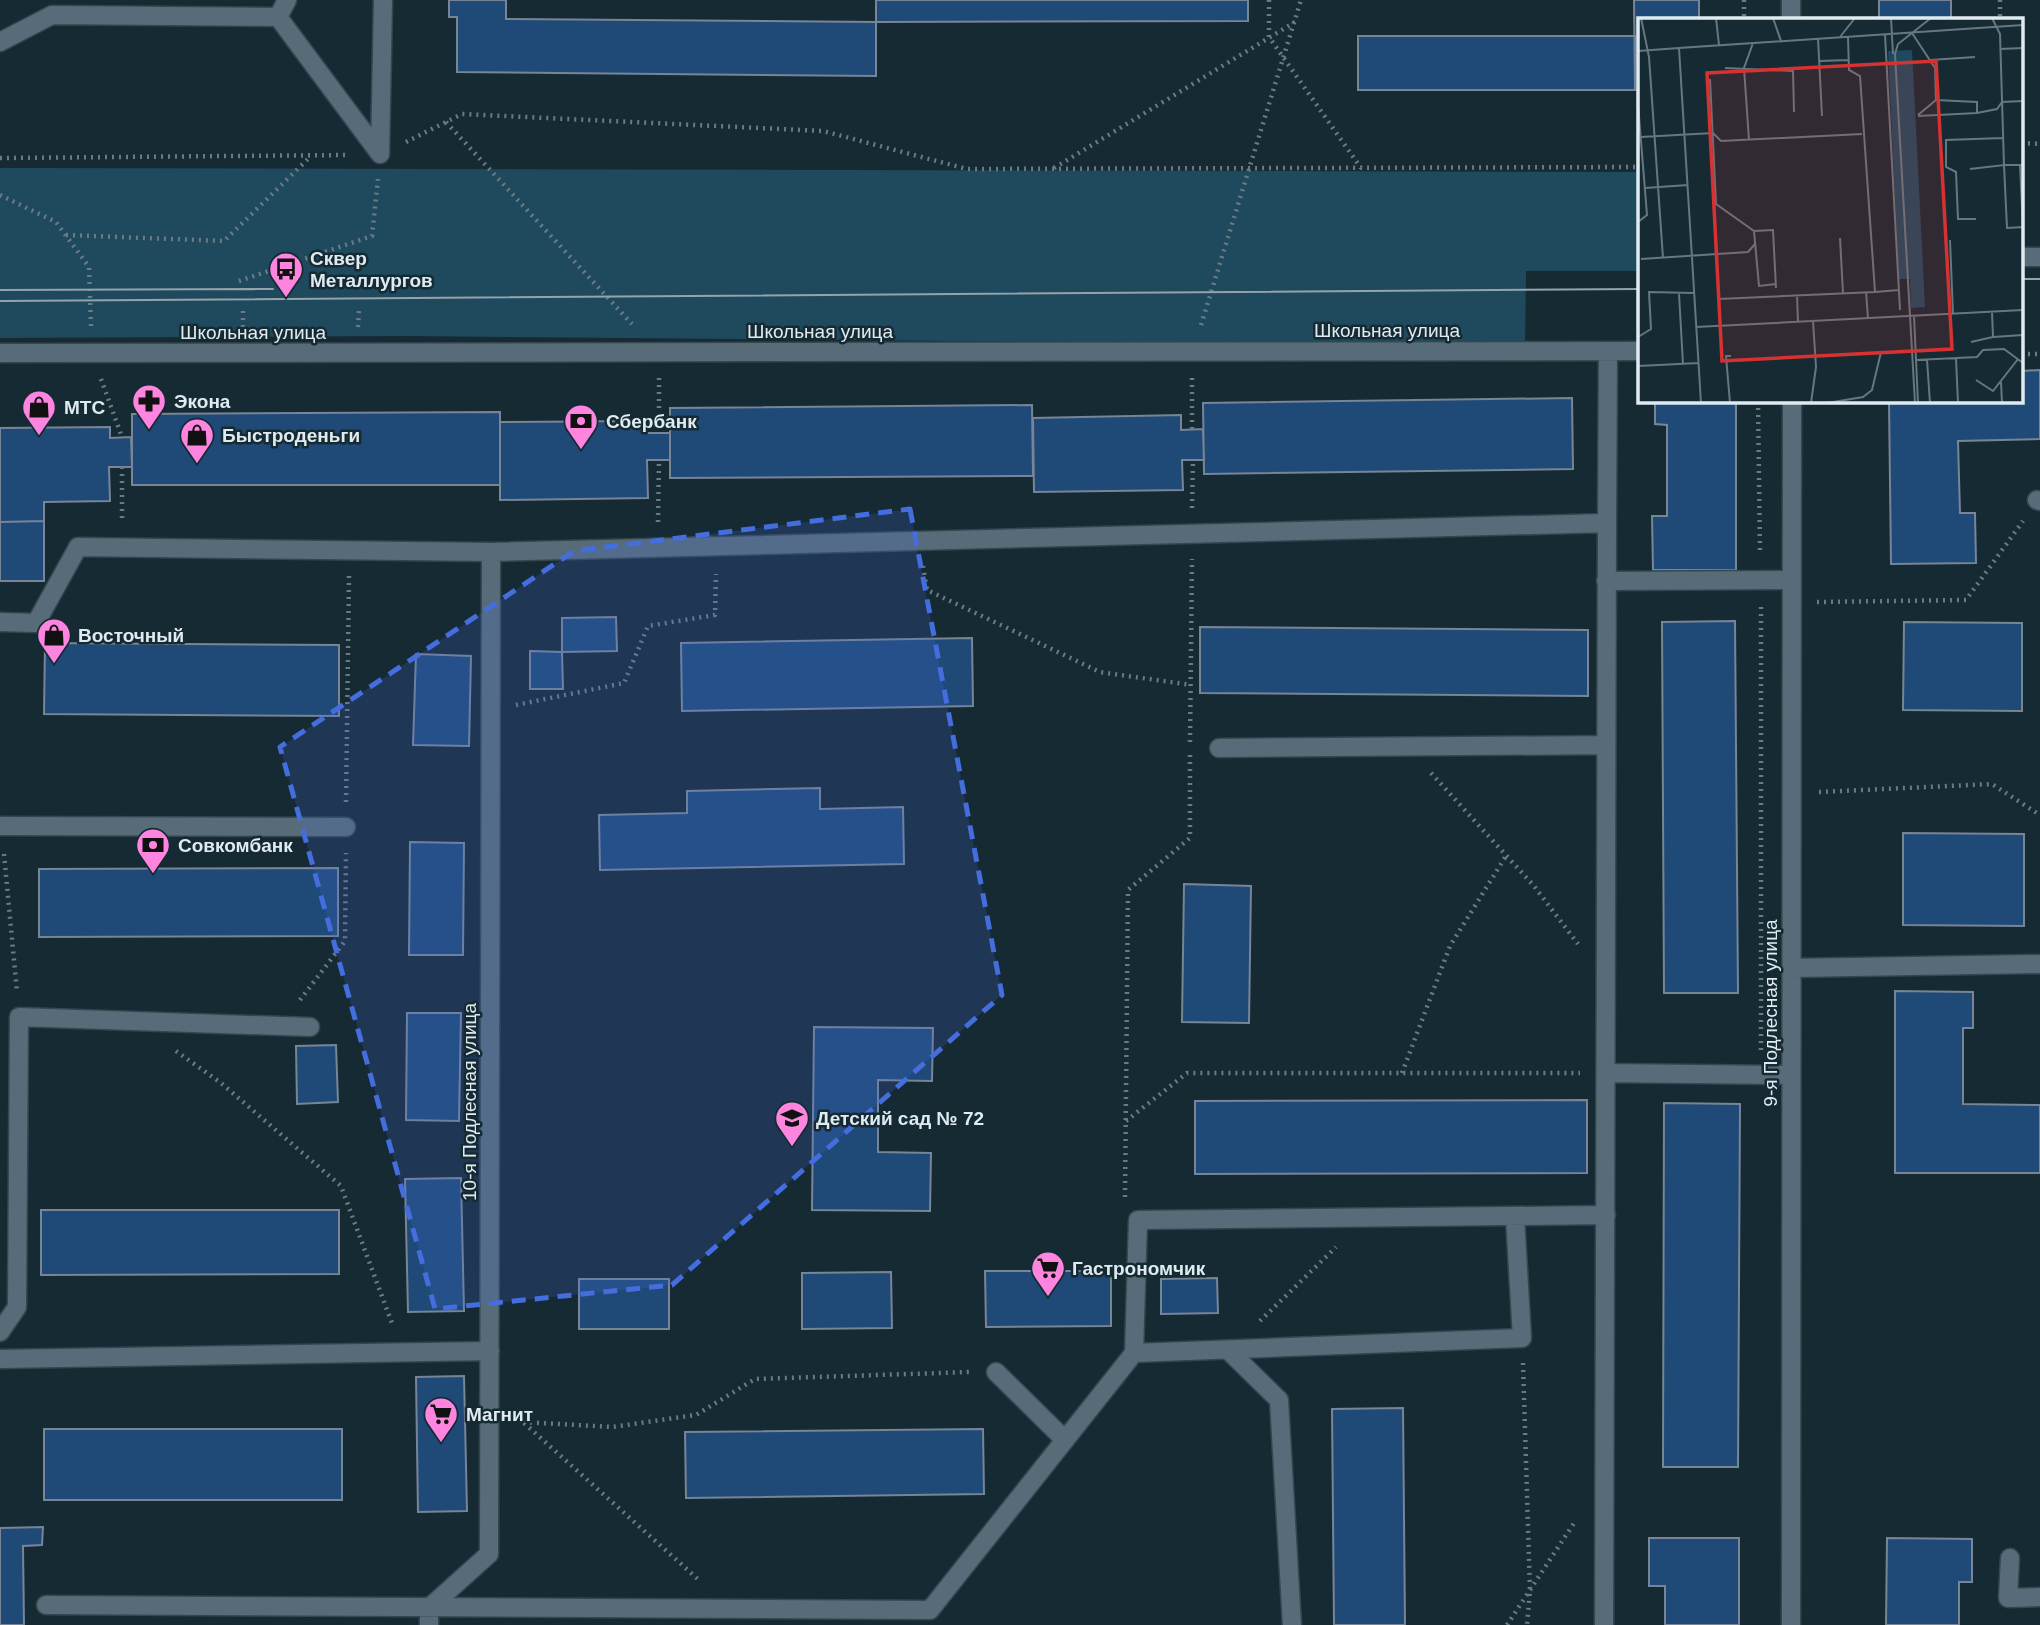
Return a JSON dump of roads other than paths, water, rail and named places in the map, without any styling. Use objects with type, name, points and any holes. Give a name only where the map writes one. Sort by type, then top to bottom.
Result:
[{"type":"street","points":[[278,17],[287,0]]},
{"type":"street","points":[[278,17],[380,154],[383,0]]},
{"type":"street","points":[[1791,0],[1791,18]]},
{"type":"street","points":[[0,42],[52,15],[278,17]]},
{"type":"street","points":[[2022,257],[2040,257]]},
{"type":"street","points":[[1604,1625],[1608,351]]},
{"type":"street","name":"Школьная улица","points":[[0,353],[1638,351]]},
{"type":"street","name":"9-я Подлесная улица","points":[[1791,402],[1791,1625]]},
{"type":"street","points":[[0,622],[36,624],[78,547],[491,552],[1607,523]]},
{"type":"street","name":"10-я Подлесная улица","points":[[429,1616],[489,1554],[491,552]]},
{"type":"street","points":[[1606,581],[1792,580]]},
{"type":"street","points":[[1219,748],[1606,745]]},
{"type":"street","points":[[1,826],[346,827]]},
{"type":"street","points":[[1791,968],[2040,964]]},
{"type":"street","points":[[0,1332],[17,1307],[19,1017],[310,1027]]},
{"type":"street","points":[[1605,1073],[1791,1075]]},
{"type":"street","points":[[46,1605],[429,1616],[731,1609],[930,1610],[1134,1353],[1138,1220],[1606,1215]]},
{"type":"street","points":[[1134,1353],[1522,1338],[1516,1217]]},
{"type":"street","points":[[0,1359],[490,1351]]},
{"type":"street","points":[[1229,1351],[1279,1400],[1292,1625]]},
{"type":"street","points":[[996,1371],[1065,1440]]},
{"type":"street","points":[[2010,1558],[2008,1598],[2040,1597]]},
{"type":"tram line","points":[[2022,279],[2040,279]]},
{"type":"tram line","points":[[0,290],[273,289]]},
{"type":"tram line","points":[[0,301],[1638,289]]},
{"type":"place","name":"Сквер Металлургов","points":[[286,299]]},
{"type":"place","name":"Экона","points":[[149,431]]},
{"type":"place","name":"МТС","points":[[39,437]]},
{"type":"place","name":"Сбербанк","points":[[581,451]]},
{"type":"place","name":"Быстроденьги","points":[[197,465]]},
{"type":"place","name":"Восточный","points":[[54,665]]},
{"type":"place","name":"Совкомбанк","points":[[153,875]]},
{"type":"place","name":"Детский сад № 72","points":[[792,1148]]},
{"type":"place","name":"Гастрономчик","points":[[1048,1298]]},
{"type":"place","name":"Магнит","points":[[441,1444]]}]
